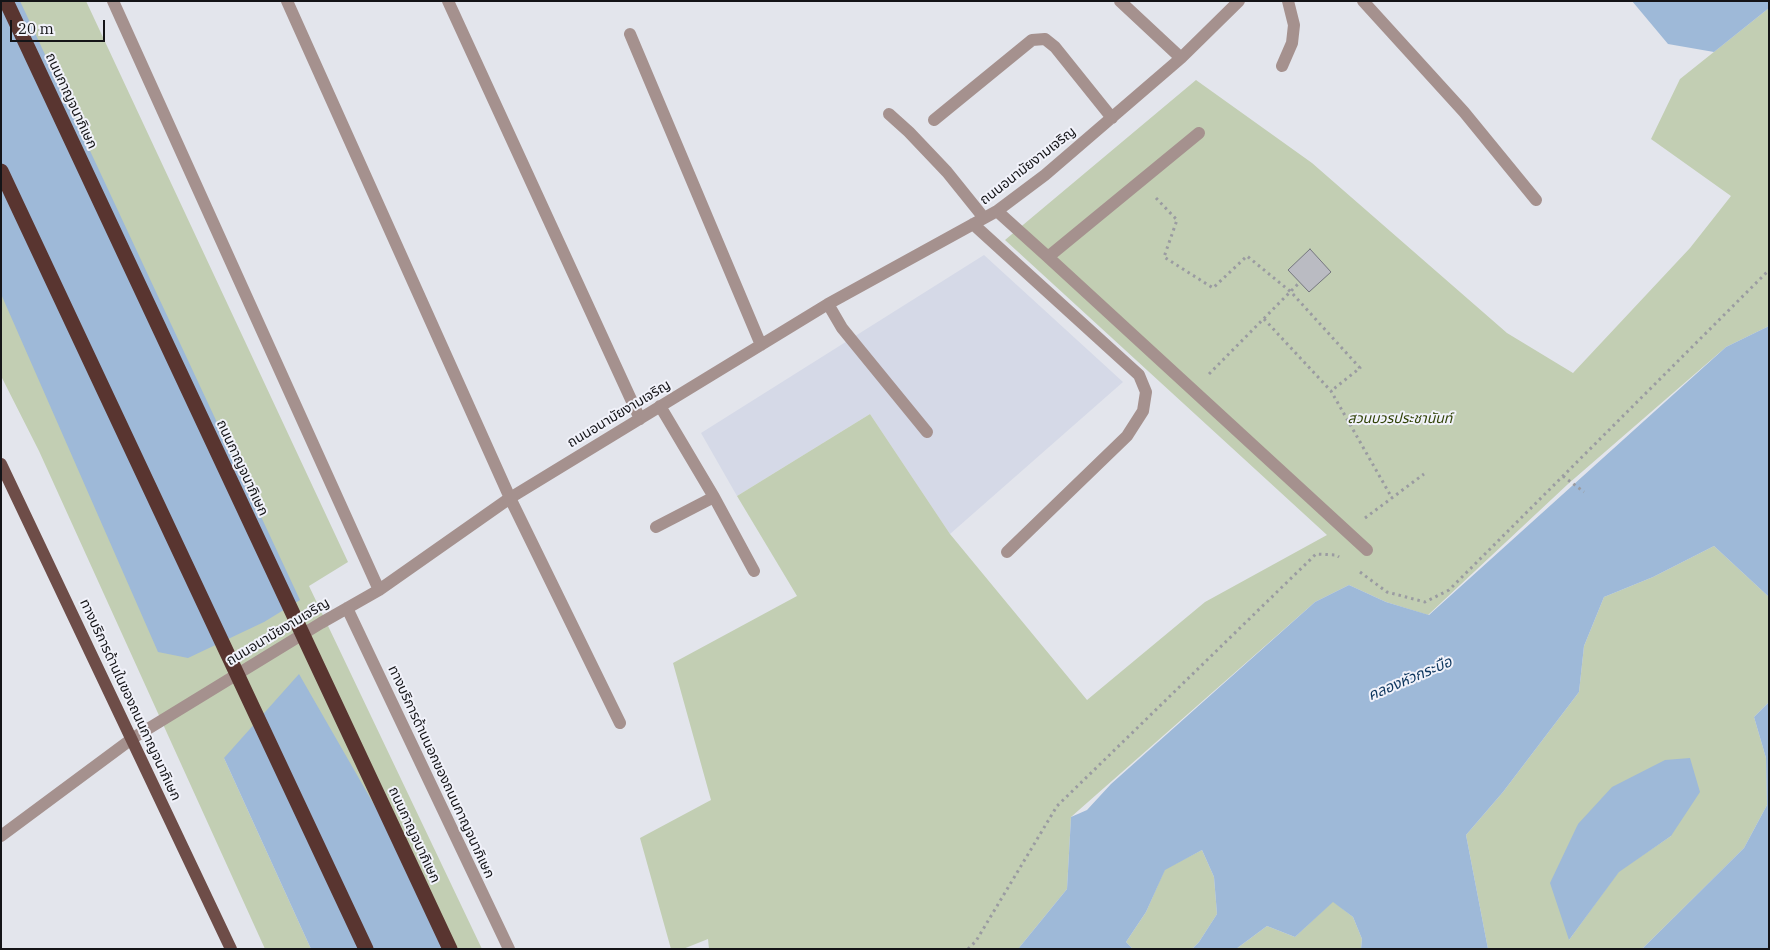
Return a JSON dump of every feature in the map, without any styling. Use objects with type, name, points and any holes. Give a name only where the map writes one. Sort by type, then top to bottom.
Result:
[{"type":"highway","name":"ถนนกาญจนาภิเษก","points":[[6,1],[450,949]]},
{"type":"highway","points":[[1,171],[366,949]]},
{"type":"main road","name":"ทางบริการด้านในของถนนกาญจนาภิเษก","points":[[1,464],[133,738],[231,949]]},
{"type":"street","points":[[113,1],[379,590]]},
{"type":"street","points":[[287,1],[510,498],[620,723]]},
{"type":"street","points":[[448,1],[640,419]]},
{"type":"street","points":[[1120,1],[1181,58]]},
{"type":"street","name":"ถนนอนามัยงามเจริญ","points":[[1,836],[133,738],[379,590],[510,498],[828,304],[997,211],[1045,175],[1112,118],[1181,58],[1239,1]]},
{"type":"street","points":[[1282,66],[1292,43],[1294,26],[1288,1]]},
{"type":"street","points":[[1364,1],[1464,112],[1536,200]]},
{"type":"street","points":[[630,34],[761,345]]},
{"type":"street","points":[[934,120],[1032,40],[1045,39],[1055,47],[1112,118]]},
{"type":"street","points":[[889,114],[947,172],[979,221],[1139,374],[1146,392],[1143,411],[1127,436],[1007,552]]},
{"type":"street","points":[[1048,257],[1199,133]]},
{"type":"street","points":[[997,211],[1367,550]]},
{"type":"street","points":[[828,304],[842,328],[928,432]]},
{"type":"street","points":[[660,406],[754,571]]},
{"type":"street","points":[[656,527],[714,498]]},
{"type":"street","name":"ทางบริการด้านนอกของถนนกาญจนาภิเษก","points":[[347,608],[509,949]]},
{"type":"path","points":[[1140,182],[1177,220],[1164,257],[1213,288],[1247,256],[1291,292],[1360,368],[1331,391]]},
{"type":"path","points":[[1358,571],[1387,592],[1425,602],[1449,590],[1769,270]]},
{"type":"path","points":[[1192,391],[1300,283]]},
{"type":"path","points":[[1264,319],[1331,391],[1392,498]]},
{"type":"path","points":[[1336,555],[1346,532],[1424,474]]},
{"type":"path","points":[[1563,476],[1584,492]]},
{"type":"path","points":[[968,949],[976,941],[1057,806],[1316,554],[1336,555],[1343,560]]},
{"type":"shaded area","points":[[984,255],[1123,382],[950,534],[870,414],[737,496],[701,433]]},
{"type":"green space","points":[[1,1],[86,1],[348,562],[309,586],[482,949],[457,949],[224,758],[311,949],[265,949],[39,451],[1,376]]},
{"type":"green space","name":"สวนบวรประชานันท์","points":[[1769,8],[1769,326],[1726,347],[1568,484],[1428,615],[1386,602],[1349,585],[1315,602],[1071,817],[1067,889],[1018,949],[709,949],[708,939],[683,949],[671,949],[640,838],[711,800],[673,663],[797,596],[737,496],[870,414],[950,534],[1087,700],[1205,602],[1327,535],[1005,240],[1196,80],[1312,163],[1507,333],[1573,373],[1690,248],[1731,196],[1651,139],[1680,79]]},
{"type":"green space","points":[[1714,546],[1769,597],[1769,702],[1754,717],[1766,758],[1767,805],[1744,848],[1642,949],[1488,949],[1466,835],[1503,792],[1579,692],[1584,646],[1604,597],[1653,577]],"holes":[[[1578,824],[1671,836],[1619,871],[1569,940]]]},
{"type":"green space","points":[[1202,850],[1214,877],[1217,914],[1199,942],[1192,949],[1133,949],[1126,942],[1146,912],[1165,869]]},
{"type":"green space","points":[[1333,901],[1353,917],[1362,939],[1361,949],[1236,949],[1267,926],[1295,937]]},
{"type":"water","points":[[1,1],[20,1],[300,600],[264,622],[188,658],[158,652],[1,294]]},
{"type":"water","points":[[1632,1],[1769,1],[1769,8],[1714,52],[1668,44]]},
{"type":"water","name":"คลองหัวกระบือ","points":[[1769,326],[1769,597],[1714,546],[1653,577],[1604,597],[1584,646],[1579,692],[1503,792],[1466,835],[1488,949],[1361,949],[1362,939],[1353,917],[1333,902],[1295,937],[1267,926],[1236,949],[1192,949],[1199,942],[1217,914],[1214,877],[1202,850],[1165,870],[1146,912],[1126,942],[1133,949],[1018,949],[1067,889],[1071,817],[1087,810],[1111,784],[1315,602],[1349,585],[1386,602],[1429,615],[1726,347]]},
{"type":"water","points":[[299,674],[457,949],[311,949],[224,758]]},
{"type":"water","points":[[1769,702],[1769,949],[1642,949],[1744,848],[1767,805],[1766,758],[1754,717]]},
{"type":"water","points":[[1690,758],[1700,792],[1671,836],[1619,872],[1569,940],[1550,883],[1578,824],[1612,787],[1665,760]]},
{"type":"building","points":[[1310,249],[1331,272],[1309,292],[1288,270]]}]
